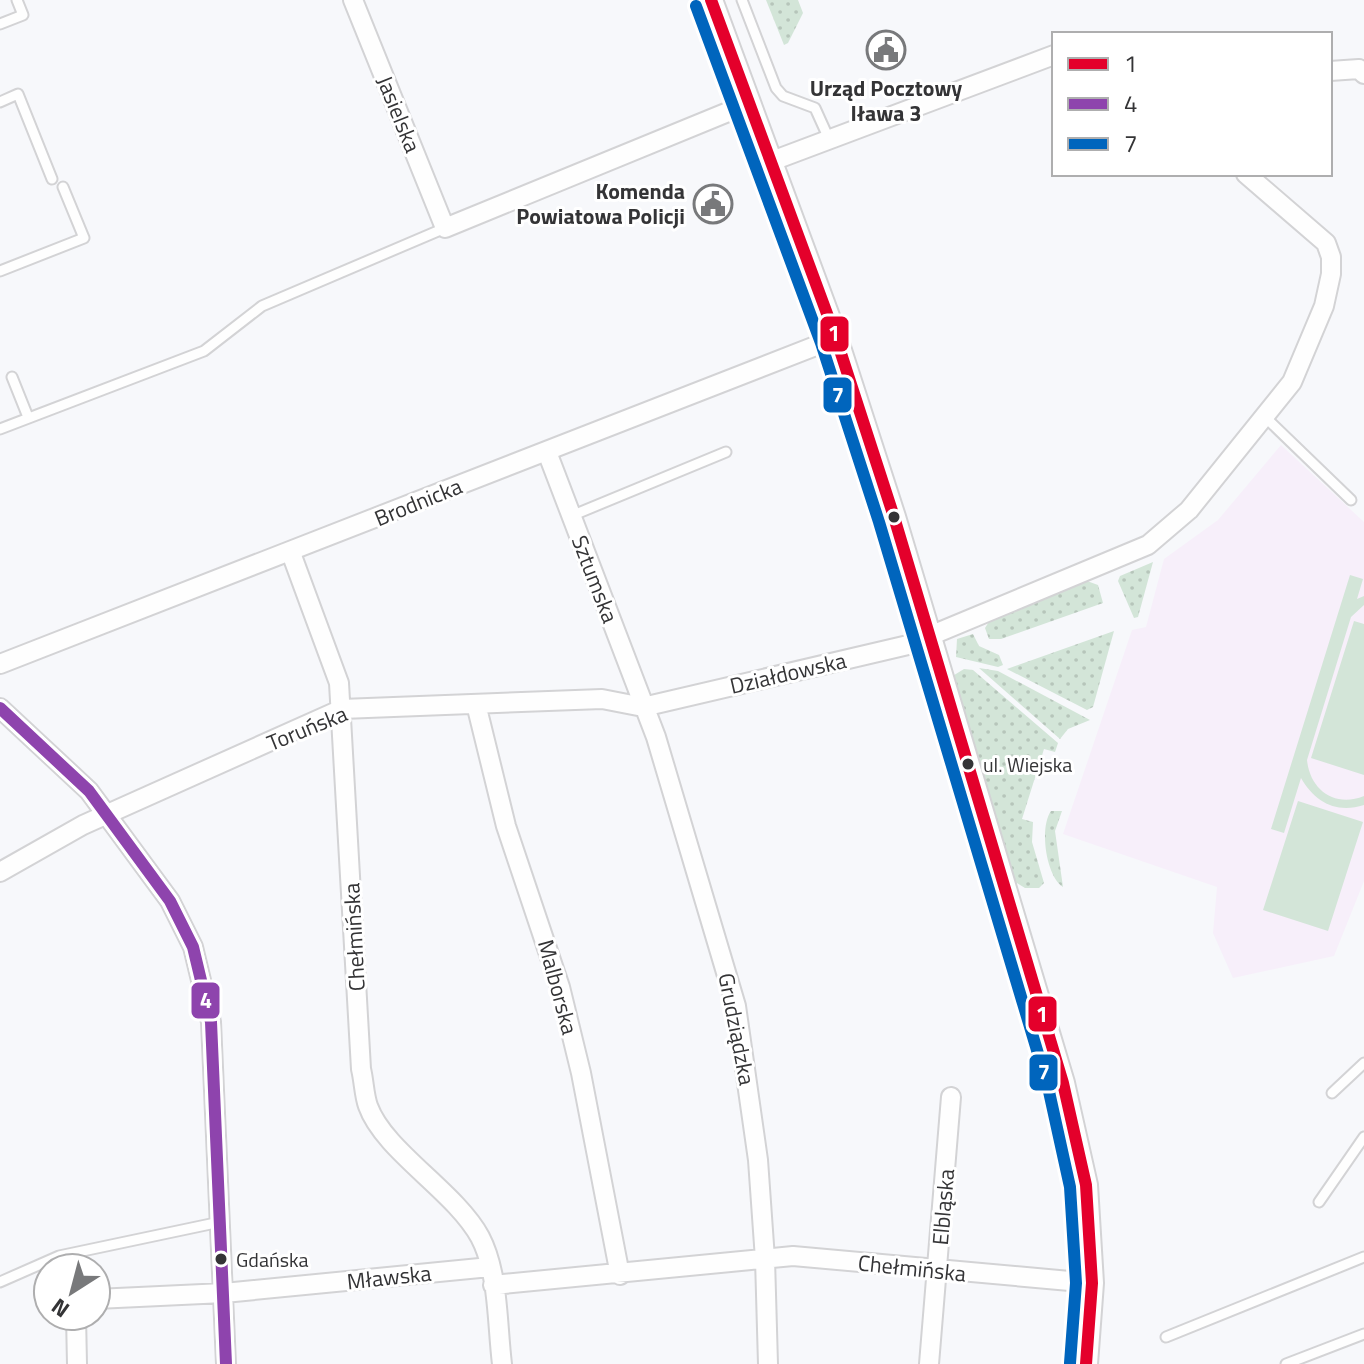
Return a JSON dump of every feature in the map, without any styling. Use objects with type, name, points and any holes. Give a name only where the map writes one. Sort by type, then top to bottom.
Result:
[{"type":"street","name":"Jasielska","points":[[353,0],[445,228]]},
{"type":"street","points":[[711,0],[836,338],[931,636],[1063,1083],[1086,1185],[1092,1283],[1086,1364]]},
{"type":"street","points":[[772,161],[1052,56]]},
{"type":"street","points":[[1332,71],[1359,69],[1364,74]]},
{"type":"street","points":[[445,228],[750,103]]},
{"type":"street","name":"Działdowska","points":[[643,707],[931,636],[1148,545],[1189,510],[1292,382],[1318,320],[1331,274],[1331,257],[1326,243],[1248,176]]},
{"type":"street","name":"Brodnicka","points":[[0,664],[836,338]]},
{"type":"street","name":"Sztumska","points":[[547,452],[643,707]]},
{"type":"street","name":"Chełmińska","points":[[291,553],[339,683],[361,1069],[368,1106],[380,1127],[455,1204],[480,1237],[492,1276],[502,1364]]},
{"type":"street","name":"Toruńska","points":[[0,872],[108,815],[342,709],[602,699],[643,707]]},
{"type":"street","name":"Malborska","points":[[476,704],[506,826],[560,987],[587,1101],[620,1275]]},
{"type":"street","name":"Grudziądzka","points":[[643,707],[716,930],[736,1006],[758,1160],[768,1364]]},
{"type":"street","points":[[0,708],[51,752],[108,815],[170,901],[196,960],[211,1022],[226,1364]]},
{"type":"street","name":"Elbląska","points":[[929,1364],[951,1097]]},
{"type":"street","name":"Chełmińska","points":[[492,1276],[620,1275],[793,1256],[937,1272],[1092,1283]]},
{"type":"street","name":"Mławska","points":[[112,1298],[492,1276]]},
{"type":"street","points":[[76,1332],[77,1364]]},
{"type":"lane","points":[[0,24],[23,15],[17,0]]},
{"type":"lane","points":[[742,0],[776,88],[783,96],[815,108],[829,139]]},
{"type":"lane","points":[[0,102],[18,94],[52,179]]},
{"type":"lane","points":[[0,271],[84,238],[63,187]]},
{"type":"lane","points":[[0,429],[204,351],[262,306],[445,228]]},
{"type":"lane","points":[[12,377],[28,417]]},
{"type":"lane","points":[[1266,418],[1351,500]]},
{"type":"lane","points":[[571,516],[726,452]]},
{"type":"lane","points":[[1332,1093],[1364,1063]]},
{"type":"lane","points":[[1319,1202],[1364,1137]]},
{"type":"lane","points":[[0,1282],[59,1256],[220,1222]]},
{"type":"lane","points":[[1166,1337],[1364,1257]]},
{"type":"lane","points":[[1286,1364],[1364,1334]]},
{"type":"shaded area","points":[[1281,445],[1364,522],[1364,881],[1334,956],[1233,978],[1213,933],[1217,887],[1063,834],[1132,630],[1146,627],[1164,559],[1218,520]]},
{"type":"green space","points":[[766,0],[798,0],[803,13],[788,43],[784,45]]},
{"type":"green space","points":[[1153,562],[1138,617],[1134,618],[1118,581],[1120,576]]},
{"type":"green space","points":[[1350,575],[1363,579],[1357,599],[1364,596],[1364,605],[1351,617],[1307,760],[1313,780],[1326,794],[1343,800],[1364,796],[1364,805],[1344,808],[1327,804],[1313,794],[1301,778],[1284,833],[1271,829]]},
{"type":"green space","points":[[1087,581],[1098,585],[1103,603],[1001,639],[989,639],[985,628],[992,617]]},
{"type":"green space","points":[[1354,621],[1364,624],[1364,775],[1311,758]]},
{"type":"green space","points":[[1114,631],[1093,707],[1087,710],[1007,669]]},
{"type":"green space","points":[[973,634],[979,646],[999,655],[1003,665],[998,667],[956,657],[957,639]]},
{"type":"green space","points":[[979,668],[998,671],[1090,720],[1068,729],[1060,739]]},
{"type":"green space","points":[[964,669],[973,670],[1058,743],[1055,752],[1044,749],[1022,819],[1033,822],[1032,842],[1044,883],[1039,888],[1025,888],[1012,880],[951,677]]},
{"type":"green space","points":[[1298,801],[1363,822],[1328,931],[1263,910]]},
{"type":"green space","points":[[1051,811],[1062,811],[1055,831],[1063,887],[1052,873],[1046,851],[1045,828]]},
{"type":"transit line","name":"1","points":[[711,0],[836,338],[894,517],[1063,1083],[1086,1185],[1092,1283],[1086,1364]]},
{"type":"transit line","name":"7","points":[[696,6],[821,343],[879,522],[1048,1087],[1070,1187],[1076,1283],[1070,1363]]},
{"type":"transit line","name":"4","points":[[0,708],[89,791],[170,901],[193,947],[211,1022],[226,1364]]},
{"type":"place","name":"Urząd Pocztowy Iława 3","points":[[886,50]]},
{"type":"place","name":"Komenda Powiatowa Policji","points":[[713,204]]},
{"type":"place","name":"ul. Wiejska","points":[[968,764]]},
{"type":"place","name":"Gdańska","points":[[221,1259]]}]
